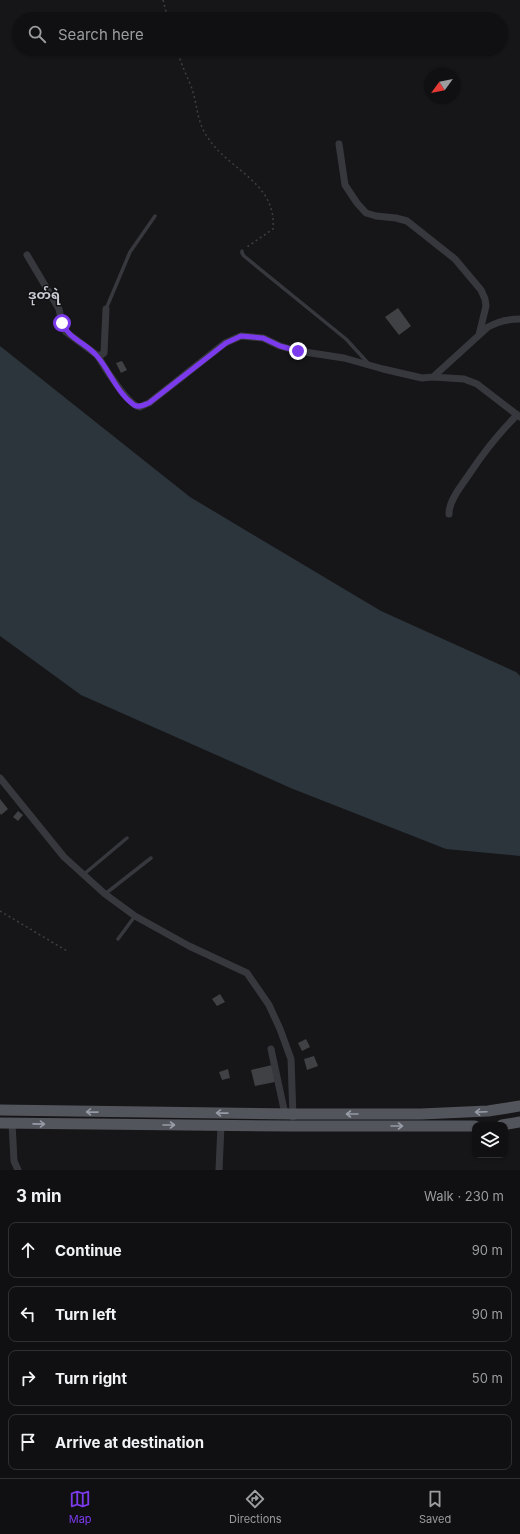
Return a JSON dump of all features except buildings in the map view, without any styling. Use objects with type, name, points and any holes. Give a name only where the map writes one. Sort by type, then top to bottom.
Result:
[{"type":"main road","points":[[0,1110],[289,1114],[421,1114],[488,1111],[520,1106]]},
{"type":"main road","points":[[508,1124],[520,1122]]},
{"type":"main road","points":[[0,1123],[472,1126]]},
{"type":"street","points":[[339,144],[345,185],[366,213],[407,221],[455,259],[481,290],[486,306],[478,335]]},
{"type":"street","points":[[27,255],[59,309],[62,323],[66,332],[97,355],[121,391],[135,405],[140,407],[149,403],[226,343],[241,336],[263,338],[280,346],[298,351],[344,358],[370,366],[422,378],[433,377],[464,379],[477,384],[518,416],[497,435],[475,464],[459,488],[449,510],[449,514]]},
{"type":"street","points":[[97,355],[104,353],[106,309]]},
{"type":"street","points":[[433,377],[488,327],[509,319],[520,319]]},
{"type":"street","points":[[0,778],[64,857],[106,894],[135,916],[189,946],[247,973],[269,1005],[280,1028],[291,1059],[290,1126]]},
{"type":"street","points":[[271,1049],[289,1114]]},
{"type":"street","points":[[12,1123],[14,1161],[18,1170]]},
{"type":"street","points":[[219,1170],[221,1125]]},
{"type":"lane","points":[[106,309],[130,252],[155,216]]},
{"type":"lane","points":[[242,250],[242,254],[244,256],[346,339],[370,366]]},
{"type":"lane","points":[[83,875],[127,838]]},
{"type":"lane","points":[[106,894],[151,858]]},
{"type":"lane","points":[[118,939],[135,916]]},
{"type":"path","points":[[163,0],[166,12]]},
{"type":"path","points":[[180,56],[191,87],[199,122],[208,139],[222,156],[251,178],[260,188],[270,206],[274,218],[272,230],[242,250]]},
{"type":"path","points":[[0,911],[67,951]]},
{"type":"shaded area","points":[[0,346],[190,497],[381,611],[516,672],[520,676],[520,856],[446,849],[293,789],[81,695],[0,636]]},
{"type":"district","name":"ဒုတ်ရဲ","points":[[44,294]]},
{"type":"route","points":[[62,323],[66,332],[97,355],[121,391],[135,405],[140,407],[149,403],[226,343],[241,336],[263,338],[280,346],[298,351]]}]
